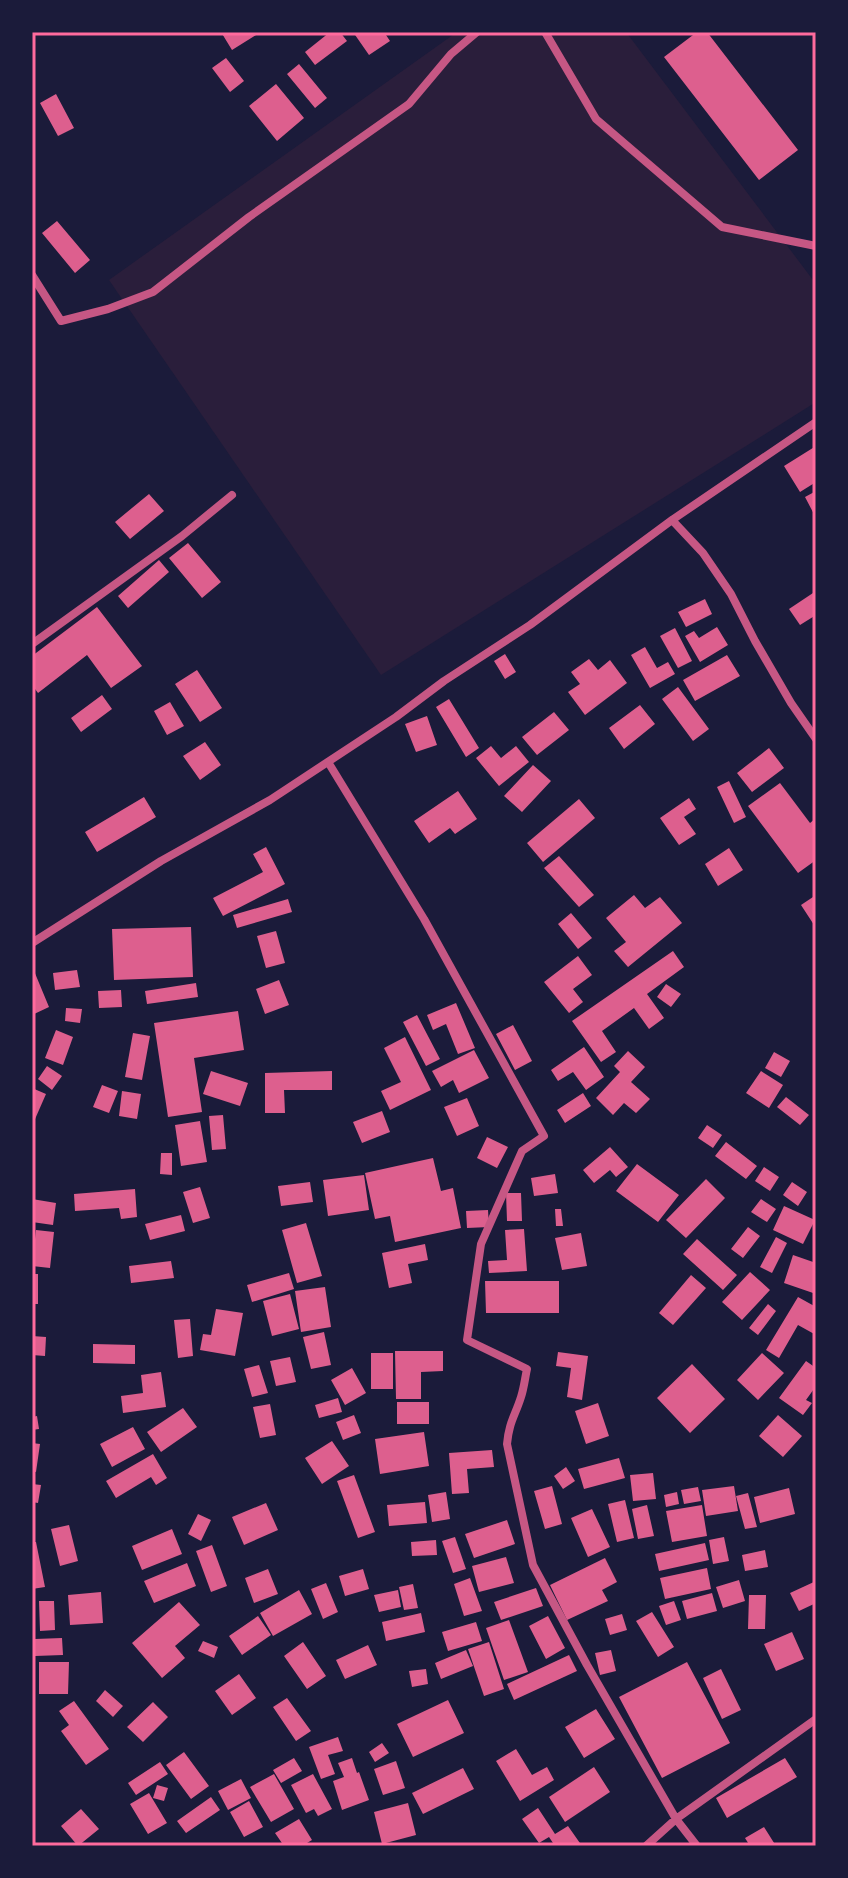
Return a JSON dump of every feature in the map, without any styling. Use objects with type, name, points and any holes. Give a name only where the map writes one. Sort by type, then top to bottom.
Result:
[{"type":"street","points":[[32,275],[61,321],[108,309],[153,292],[249,217],[409,104],[451,54],[477,32]]},
{"type":"street","points":[[545,32],[596,119],[722,227],[816,246]]},
{"type":"street","points":[[32,943],[161,861],[270,800],[396,717],[444,681],[530,625],[672,520],[816,422]]},
{"type":"street","points":[[32,644],[182,536],[232,495]]},
{"type":"street","points":[[672,520],[703,553],[731,594],[791,703],[816,739]]},
{"type":"street","points":[[328,762],[424,919],[544,1136],[522,1151],[481,1244],[467,1340],[527,1369],[508,1430],[507,1444],[533,1565],[676,1819],[697,1846]]},
{"type":"street","points":[[646,1846],[676,1819],[816,1719]]},
{"type":"shaded area","points":[[457,32],[626,32],[816,284],[816,402],[381,675],[109,280]]},
{"type":"building","points":[[221,32],[261,32],[232,50]]},
{"type":"building","points":[[330,32],[340,32],[347,41],[315,65],[305,52]]},
{"type":"building","points":[[353,32],[384,32],[390,41],[369,55]]},
{"type":"building","points":[[697,32],[707,32],[798,150],[759,180],[664,57]]},
{"type":"building","points":[[226,58],[244,81],[230,92],[212,68]]},
{"type":"building","points":[[299,64],[327,98],[315,108],[287,74]]},
{"type":"building","points":[[276,84],[304,118],[277,141],[249,106]]},
{"type":"building","points":[[56,94],[74,128],[58,136],[40,103]]},
{"type":"building","points":[[57,221],[90,260],[75,273],[42,233]]},
{"type":"building","points":[[816,446],[816,482],[800,492],[784,466]]},
{"type":"building","points":[[816,491],[816,518],[805,497]]},
{"type":"building","points":[[149,494],[164,511],[130,539],[115,522]]},
{"type":"building","points":[[188,543],[221,582],[202,598],[169,558]]},
{"type":"building","points":[[159,560],[169,572],[128,608],[118,596]]},
{"type":"building","points":[[816,591],[816,615],[800,625],[789,609]]},
{"type":"building","points":[[705,599],[712,614],[686,627],[678,612]]},
{"type":"building","points":[[97,607],[142,666],[111,688],[87,655],[38,693],[32,685],[32,656]]},
{"type":"building","points":[[717,627],[728,645],[700,662],[685,636],[694,631],[699,638]]},
{"type":"building","points":[[675,628],[692,661],[678,668],[660,636]]},
{"type":"building","points":[[645,647],[657,668],[668,662],[675,674],[650,688],[631,655]]},
{"type":"building","points":[[505,654],[516,672],[505,679],[494,661]]},
{"type":"building","points":[[727,655],[740,676],[695,701],[683,680]]},
{"type":"building","points":[[589,659],[598,670],[610,660],[627,683],[585,715],[568,692],[580,684],[571,672]]},
{"type":"building","points":[[197,670],[222,708],[200,722],[175,684]]},
{"type":"building","points":[[678,687],[709,729],[693,741],[662,699]]},
{"type":"building","points":[[102,695],[112,709],[81,732],[71,718]]},
{"type":"building","points":[[449,699],[479,748],[466,757],[436,707]]},
{"type":"building","points":[[170,702],[184,726],[167,735],[154,711]]},
{"type":"building","points":[[640,705],[655,724],[624,749],[609,728]]},
{"type":"building","points":[[554,712],[569,730],[537,755],[522,737]]},
{"type":"building","points":[[427,716],[437,745],[416,752],[405,724]]},
{"type":"building","points":[[205,742],[221,765],[200,780],[183,756]]},
{"type":"building","points":[[491,746],[501,758],[516,746],[529,762],[499,786],[476,758]]},
{"type":"building","points":[[769,748],[784,768],[752,792],[737,773]]},
{"type":"building","points":[[533,765],[551,781],[522,812],[504,796]]},
{"type":"building","points":[[729,781],[746,817],[734,823],[717,787]]},
{"type":"building","points":[[780,783],[810,823],[816,818],[816,860],[798,873],[748,806]]},
{"type":"building","points":[[458,791],[477,819],[455,834],[450,828],[429,843],[414,821]]},
{"type":"building","points":[[144,797],[156,817],[97,852],[85,832]]},
{"type":"building","points":[[689,798],[696,809],[684,817],[696,834],[679,845],[660,818]]},
{"type":"building","points":[[579,799],[595,818],[543,862],[527,843]]},
{"type":"building","points":[[266,847],[285,884],[223,916],[213,898],[263,872],[253,854]]},
{"type":"building","points":[[729,848],[743,870],[718,886],[705,864]]},
{"type":"building","points":[[559,856],[594,895],[579,907],[544,868]]},
{"type":"building","points":[[634,895],[645,908],[660,897],[682,923],[628,967],[614,951],[626,942],[606,918]]},
{"type":"building","points":[[813,897],[816,903],[816,928],[801,905]]},
{"type":"building","points":[[288,899],[292,912],[237,928],[233,915]]},
{"type":"building","points":[[571,913],[592,938],[578,949],[558,924]]},
{"type":"building","points":[[191,927],[193,977],[114,980],[112,929]]},
{"type":"building","points":[[276,931],[285,963],[266,968],[257,936]]},
{"type":"building","points":[[673,951],[684,967],[647,994],[664,1018],[649,1029],[634,1008],[602,1031],[616,1052],[601,1062],[572,1021]]},
{"type":"building","points":[[578,956],[592,975],[573,989],[583,1002],[569,1013],[544,982]]},
{"type":"building","points":[[32,966],[49,1007],[32,1015]]},
{"type":"building","points":[[77,970],[80,987],[55,990],[53,973]]},
{"type":"building","points":[[279,980],[289,1005],[265,1014],[256,989]]},
{"type":"building","points":[[196,983],[198,997],[147,1004],[145,991]]},
{"type":"building","points":[[666,984],[681,994],[671,1007],[657,997]]},
{"type":"building","points":[[121,990],[122,1007],[99,1008],[98,991]]},
{"type":"building","points":[[456,1003],[475,1048],[458,1054],[446,1024],[433,1030],[427,1015]]},
{"type":"building","points":[[66,1008],[82,1009],[80,1023],[65,1021]]},
{"type":"building","points":[[238,1011],[244,1050],[194,1058],[202,1112],[168,1117],[154,1023]]},
{"type":"building","points":[[417,1015],[440,1059],[426,1066],[403,1022]]},
{"type":"building","points":[[513,1025],[532,1061],[515,1070],[496,1034]]},
{"type":"building","points":[[56,1030],[73,1037],[63,1065],[45,1058]]},
{"type":"building","points":[[133,1033],[150,1036],[142,1080],[125,1077]]},
{"type":"building","points":[[405,1037],[431,1090],[390,1110],[381,1091],[401,1082],[384,1048]]},
{"type":"building","points":[[584,1047],[604,1077],[586,1090],[573,1072],[558,1081],[551,1070]]},
{"type":"building","points":[[474,1050],[489,1078],[459,1093],[453,1080],[441,1087],[432,1071]]},
{"type":"building","points":[[628,1051],[645,1067],[631,1082],[650,1099],[636,1113],[624,1103],[613,1115],[596,1098],[620,1072],[614,1066]]},
{"type":"building","points":[[774,1052],[790,1061],[781,1077],[765,1068]]},
{"type":"building","points":[[47,1066],[62,1076],[52,1090],[38,1079]]},
{"type":"building","points":[[211,1071],[248,1083],[240,1106],[203,1094]]},
{"type":"building","points":[[332,1071],[332,1090],[284,1090],[285,1113],[265,1113],[265,1073]]},
{"type":"building","points":[[761,1071],[783,1085],[769,1108],[746,1093]]},
{"type":"building","points":[[102,1085],[118,1091],[109,1113],[93,1107]]},
{"type":"building","points":[[32,1088],[46,1094],[32,1126]]},
{"type":"building","points":[[122,1091],[141,1094],[137,1119],[119,1116]]},
{"type":"building","points":[[583,1093],[591,1106],[565,1123],[557,1110]]},
{"type":"building","points":[[786,1097],[809,1115],[800,1125],[777,1107]]},
{"type":"building","points":[[467,1098],[479,1126],[457,1136],[444,1107]]},
{"type":"building","points":[[382,1111],[390,1132],[362,1143],[353,1122]]},
{"type":"building","points":[[223,1115],[226,1149],[212,1150],[209,1116]]},
{"type":"building","points":[[200,1121],[207,1162],[181,1166],[175,1125]]},
{"type":"building","points":[[707,1125],[722,1135],[713,1148],[698,1138]]},
{"type":"building","points":[[487,1137],[508,1147],[497,1168],[477,1158]]},
{"type":"building","points":[[726,1142],[757,1166],[746,1179],[715,1156]]},
{"type":"building","points":[[610,1147],[628,1167],[616,1177],[610,1170],[594,1183],[583,1170]]},
{"type":"building","points":[[161,1153],[172,1153],[172,1175],[160,1174]]},
{"type":"building","points":[[433,1158],[441,1191],[453,1188],[461,1228],[395,1242],[390,1216],[375,1219],[365,1173]]},
{"type":"building","points":[[637,1164],[679,1195],[658,1222],[616,1191]]},
{"type":"building","points":[[764,1167],[779,1177],[770,1191],[755,1181]]},
{"type":"building","points":[[555,1174],[558,1193],[534,1196],[531,1178]]},
{"type":"building","points":[[364,1175],[369,1210],[328,1216],[323,1180]]},
{"type":"building","points":[[706,1179],[725,1198],[686,1238],[666,1220]]},
{"type":"building","points":[[310,1182],[313,1202],[281,1206],[278,1186]]},
{"type":"building","points":[[792,1182],[807,1192],[798,1206],[783,1195]]},
{"type":"building","points":[[200,1187],[210,1218],[193,1223],[183,1192]]},
{"type":"building","points":[[135,1189],[137,1217],[121,1219],[119,1208],[75,1211],[74,1194]]},
{"type":"building","points":[[506,1193],[521,1193],[522,1221],[507,1221]]},
{"type":"building","points":[[32,1199],[56,1203],[53,1225],[32,1222]]},
{"type":"building","points":[[761,1199],[776,1209],[767,1222],[751,1212]]},
{"type":"building","points":[[784,1206],[815,1220],[803,1244],[773,1230]]},
{"type":"building","points":[[555,1209],[561,1209],[563,1226],[556,1226]]},
{"type":"building","points":[[488,1210],[489,1227],[467,1228],[466,1211]]},
{"type":"building","points":[[181,1215],[185,1231],[150,1240],[145,1224]]},
{"type":"building","points":[[306,1223],[322,1276],[297,1283],[282,1230]]},
{"type":"building","points":[[748,1227],[760,1236],[743,1258],[731,1249]]},
{"type":"building","points":[[524,1229],[527,1271],[489,1273],[488,1261],[507,1260],[505,1230]]},
{"type":"building","points":[[36,1230],[54,1232],[50,1268],[32,1266]]},
{"type":"building","points":[[581,1233],[587,1266],[562,1270],[555,1238]]},
{"type":"building","points":[[776,1237],[787,1243],[772,1273],[760,1267]]},
{"type":"building","points":[[697,1239],[737,1275],[723,1290],[683,1254]]},
{"type":"building","points":[[425,1244],[428,1260],[408,1264],[412,1283],[389,1288],[382,1253]]},
{"type":"building","points":[[793,1255],[816,1263],[816,1294],[784,1283]]},
{"type":"building","points":[[171,1261],[174,1278],[131,1283],[129,1266]]},
{"type":"building","points":[[750,1272],[770,1290],[742,1320],[722,1302]]},
{"type":"building","points":[[289,1273],[294,1289],[252,1302],[247,1285]]},
{"type":"building","points":[[32,1274],[38,1274],[38,1304],[32,1304]]},
{"type":"building","points":[[691,1275],[706,1288],[673,1325],[659,1313]]},
{"type":"building","points":[[485,1281],[559,1281],[559,1313],[486,1313]]},
{"type":"building","points":[[325,1287],[331,1327],[301,1332],[295,1291]]},
{"type":"building","points":[[290,1294],[299,1329],[272,1336],[263,1301]]},
{"type":"building","points":[[798,1297],[816,1307],[816,1335],[798,1325],[779,1358],[766,1350]]},
{"type":"building","points":[[768,1304],[776,1311],[758,1335],[749,1328]]},
{"type":"building","points":[[216,1309],[243,1313],[235,1356],[200,1350],[203,1334],[211,1335]]},
{"type":"building","points":[[190,1319],[193,1356],[178,1358],[174,1320]]},
{"type":"building","points":[[324,1332],[331,1365],[311,1369],[303,1337]]},
{"type":"building","points":[[32,1336],[46,1337],[45,1356],[32,1355]]},
{"type":"building","points":[[93,1344],[135,1345],[135,1364],[93,1363]]},
{"type":"building","points":[[395,1351],[443,1351],[443,1371],[421,1372],[421,1399],[396,1399]]},
{"type":"building","points":[[558,1352],[588,1356],[582,1400],[567,1397],[571,1368],[556,1366]]},
{"type":"building","points":[[371,1353],[393,1353],[393,1389],[371,1389]]},
{"type":"building","points":[[762,1353],[784,1373],[758,1400],[737,1380]]},
{"type":"building","points":[[290,1357],[296,1382],[276,1386],[270,1361]]},
{"type":"building","points":[[806,1361],[816,1368],[816,1386],[806,1400],[812,1403],[803,1415],[779,1398]]},
{"type":"building","points":[[692,1364],[725,1399],[690,1433],[657,1398]]},
{"type":"building","points":[[259,1365],[268,1393],[252,1397],[244,1369]]},
{"type":"building","points":[[352,1368],[366,1393],[345,1405],[331,1380]]},
{"type":"building","points":[[161,1372],[166,1407],[123,1413],[121,1396],[143,1393],[141,1375]]},
{"type":"building","points":[[338,1398],[342,1412],[319,1418],[315,1405]]},
{"type":"building","points":[[397,1402],[429,1402],[429,1424],[397,1424]]},
{"type":"building","points":[[598,1403],[609,1436],[586,1444],[575,1411]]},
{"type":"building","points":[[270,1404],[276,1435],[260,1438],[253,1407]]},
{"type":"building","points":[[183,1408],[197,1427],[161,1452],[147,1432]]},
{"type":"building","points":[[354,1415],[361,1433],[343,1440],[336,1422]]},
{"type":"building","points":[[778,1415],[802,1436],[783,1457],[759,1436]]},
{"type":"building","points":[[37,1416],[39,1429],[32,1430],[32,1417]]},
{"type":"building","points":[[133,1427],[145,1449],[112,1467],[100,1444]]},
{"type":"building","points":[[424,1432],[429,1466],[380,1474],[375,1439]]},
{"type":"building","points":[[332,1441],[349,1466],[322,1484],[305,1458]]},
{"type":"building","points":[[32,1443],[40,1444],[36,1472],[32,1471]]},
{"type":"building","points":[[492,1450],[494,1467],[467,1469],[469,1493],[452,1494],[449,1453]]},
{"type":"building","points":[[153,1454],[167,1478],[156,1485],[151,1477],[116,1498],[106,1481]]},
{"type":"building","points":[[619,1458],[625,1478],[584,1489],[578,1469]]},
{"type":"building","points":[[566,1467],[575,1481],[563,1489],[554,1476]]},
{"type":"building","points":[[653,1473],[656,1499],[633,1501],[630,1475]]},
{"type":"building","points":[[354,1475],[375,1532],[358,1538],[337,1481]]},
{"type":"building","points":[[32,1484],[41,1485],[38,1503],[32,1502]]},
{"type":"building","points":[[552,1486],[562,1524],[545,1529],[534,1491]]},
{"type":"building","points":[[734,1486],[738,1511],[706,1516],[702,1490]]},
{"type":"building","points":[[698,1487],[701,1501],[684,1504],[681,1490]]},
{"type":"building","points":[[789,1488],[795,1514],[760,1523],[754,1497]]},
{"type":"building","points":[[446,1492],[450,1519],[432,1522],[428,1495]]},
{"type":"building","points":[[677,1492],[679,1504],[666,1507],[664,1495]]},
{"type":"building","points":[[748,1493],[757,1527],[745,1529],[736,1496]]},
{"type":"building","points":[[625,1500],[634,1538],[617,1542],[608,1504]]},
{"type":"building","points":[[425,1502],[427,1523],[389,1526],[387,1505]]},
{"type":"building","points":[[266,1503],[278,1530],[244,1545],[232,1517]]},
{"type":"building","points":[[647,1505],[654,1536],[638,1539],[632,1509]]},
{"type":"building","points":[[702,1505],[707,1536],[672,1542],[666,1511]]},
{"type":"building","points":[[592,1509],[610,1547],[588,1557],[571,1518]]},
{"type":"building","points":[[198,1514],[211,1520],[201,1541],[188,1534]]},
{"type":"building","points":[[507,1520],[515,1544],[474,1558],[465,1534]]},
{"type":"building","points":[[69,1525],[78,1561],[60,1566],[51,1529]]},
{"type":"building","points":[[172,1529],[182,1554],[142,1570],[132,1546]]},
{"type":"building","points":[[455,1537],[466,1569],[453,1573],[442,1541]]},
{"type":"building","points":[[724,1537],[729,1561],[713,1564],[709,1540]]},
{"type":"building","points":[[436,1540],[437,1555],[412,1556],[411,1542]]},
{"type":"building","points":[[32,1542],[36,1542],[45,1587],[32,1589]]},
{"type":"building","points":[[705,1543],[709,1560],[659,1571],[655,1554]]},
{"type":"building","points":[[212,1545],[227,1586],[211,1592],[196,1551]]},
{"type":"building","points":[[765,1550],[768,1567],[745,1571],[742,1555]]},
{"type":"building","points":[[506,1557],[514,1583],[479,1592],[472,1566]]},
{"type":"building","points":[[605,1558],[617,1582],[602,1590],[608,1601],[567,1620],[550,1585]]},
{"type":"building","points":[[187,1563],[196,1586],[154,1603],[144,1581]]},
{"type":"building","points":[[707,1568],[711,1589],[665,1599],[660,1578]]},
{"type":"building","points":[[268,1569],[278,1594],[254,1603],[245,1578]]},
{"type":"building","points":[[363,1569],[369,1589],[345,1596],[339,1576]]},
{"type":"building","points":[[470,1578],[482,1611],[464,1616],[454,1584]]},
{"type":"building","points":[[739,1580],[745,1601],[723,1608],[716,1587]]},
{"type":"building","points":[[816,1581],[816,1603],[799,1611],[790,1593]]},
{"type":"building","points":[[326,1583],[338,1612],[323,1619],[311,1589]]},
{"type":"building","points":[[413,1584],[418,1608],[404,1610],[399,1587]]},
{"type":"building","points":[[536,1588],[543,1606],[501,1620],[494,1602]]},
{"type":"building","points":[[299,1590],[312,1614],[273,1636],[260,1613]]},
{"type":"building","points":[[398,1590],[401,1607],[379,1612],[374,1595]]},
{"type":"building","points":[[101,1592],[103,1623],[70,1625],[68,1595]]},
{"type":"building","points":[[712,1593],[717,1611],[687,1619],[682,1601]]},
{"type":"building","points":[[749,1595],[766,1595],[765,1629],[748,1629]]},
{"type":"building","points":[[39,1601],[54,1601],[55,1630],[40,1631]]},
{"type":"building","points":[[674,1601],[681,1620],[666,1625],[659,1606]]},
{"type":"building","points":[[179,1602],[200,1625],[175,1646],[185,1658],[162,1678],[132,1643]]},
{"type":"building","points":[[652,1612],[674,1647],[658,1657],[636,1621]]},
{"type":"building","points":[[421,1613],[425,1632],[386,1641],[382,1622]]},
{"type":"building","points":[[622,1614],[627,1630],[610,1635],[605,1619]]},
{"type":"building","points":[[258,1616],[271,1635],[242,1655],[229,1636]]},
{"type":"building","points":[[548,1616],[565,1648],[546,1659],[529,1626]]},
{"type":"building","points":[[509,1620],[528,1672],[504,1680],[486,1628]]},
{"type":"building","points":[[476,1622],[482,1641],[448,1651],[442,1632]]},
{"type":"building","points":[[792,1632],[804,1659],[776,1671],[764,1644]]},
{"type":"building","points":[[62,1638],[63,1655],[35,1656],[35,1639]]},
{"type":"building","points":[[203,1641],[218,1647],[214,1658],[198,1651]]},
{"type":"building","points":[[303,1642],[326,1676],[307,1689],[284,1656]]},
{"type":"building","points":[[489,1642],[504,1689],[484,1696],[468,1649]]},
{"type":"building","points":[[368,1645],[377,1665],[345,1679],[336,1660]]},
{"type":"building","points":[[466,1650],[473,1666],[441,1679],[435,1663]]},
{"type":"building","points":[[611,1650],[616,1671],[600,1675],[595,1653]]},
{"type":"building","points":[[569,1655],[577,1671],[514,1700],[507,1684]]},
{"type":"building","points":[[39,1662],[69,1662],[68,1694],[39,1694]]},
{"type":"building","points":[[687,1662],[730,1743],[662,1778],[619,1697]]},
{"type":"building","points":[[426,1669],[428,1684],[412,1687],[409,1671]]},
{"type":"building","points":[[721,1669],[741,1710],[722,1719],[703,1678]]},
{"type":"building","points":[[239,1674],[256,1698],[232,1715],[215,1691]]},
{"type":"building","points":[[105,1690],[123,1706],[113,1717],[96,1701]]},
{"type":"building","points":[[287,1698],[311,1731],[296,1741],[273,1707]]},
{"type":"building","points":[[448,1700],[464,1733],[413,1757],[397,1724]]},
{"type":"building","points":[[74,1701],[109,1749],[86,1765],[61,1731],[69,1725],[59,1711]]},
{"type":"building","points":[[153,1702],[168,1717],[143,1742],[127,1727]]},
{"type":"building","points":[[596,1709],[615,1739],[584,1758],[565,1727]]},
{"type":"building","points":[[338,1737],[343,1751],[328,1755],[335,1774],[321,1779],[309,1747]]},
{"type":"building","points":[[382,1743],[389,1753],[375,1762],[369,1752]]},
{"type":"building","points":[[516,1749],[532,1775],[547,1767],[554,1780],[520,1801],[496,1761]]},
{"type":"building","points":[[184,1752],[209,1786],[191,1799],[166,1765]]},
{"type":"building","points":[[294,1758],[302,1771],[281,1783],[273,1770]]},
{"type":"building","points":[[352,1758],[369,1800],[342,1810],[333,1781],[344,1777],[338,1763]]},
{"type":"building","points":[[785,1758],[797,1777],[727,1818],[716,1798]]},
{"type":"building","points":[[396,1761],[405,1788],[383,1795],[374,1769]]},
{"type":"building","points":[[160,1762],[168,1774],[136,1795],[128,1783]]},
{"type":"building","points":[[594,1767],[610,1792],[565,1822],[549,1797]]},
{"type":"building","points":[[463,1768],[474,1789],[423,1814],[412,1793]]},
{"type":"building","points":[[274,1774],[294,1809],[271,1822],[250,1787]]},
{"type":"building","points":[[313,1774],[332,1809],[318,1816],[314,1809],[306,1813],[291,1785]]},
{"type":"building","points":[[241,1779],[251,1798],[228,1810],[218,1791]]},
{"type":"building","points":[[157,1785],[168,1788],[164,1801],[153,1798]]},
{"type":"building","points":[[149,1793],[167,1823],[148,1834],[130,1804]]},
{"type":"building","points":[[211,1797],[220,1810],[186,1833],[177,1821]]},
{"type":"building","points":[[249,1801],[263,1827],[244,1837],[230,1812]]},
{"type":"building","points":[[408,1803],[416,1835],[382,1844],[374,1812]]},
{"type":"building","points":[[538,1808],[555,1834],[568,1826],[582,1846],[555,1846],[549,1837],[539,1843],[522,1819]]},
{"type":"building","points":[[81,1809],[99,1829],[78,1846],[61,1826]]},
{"type":"building","points":[[299,1819],[312,1840],[302,1846],[284,1846],[275,1833]]},
{"type":"building","points":[[764,1827],[776,1846],[750,1846],[745,1838]]}]
